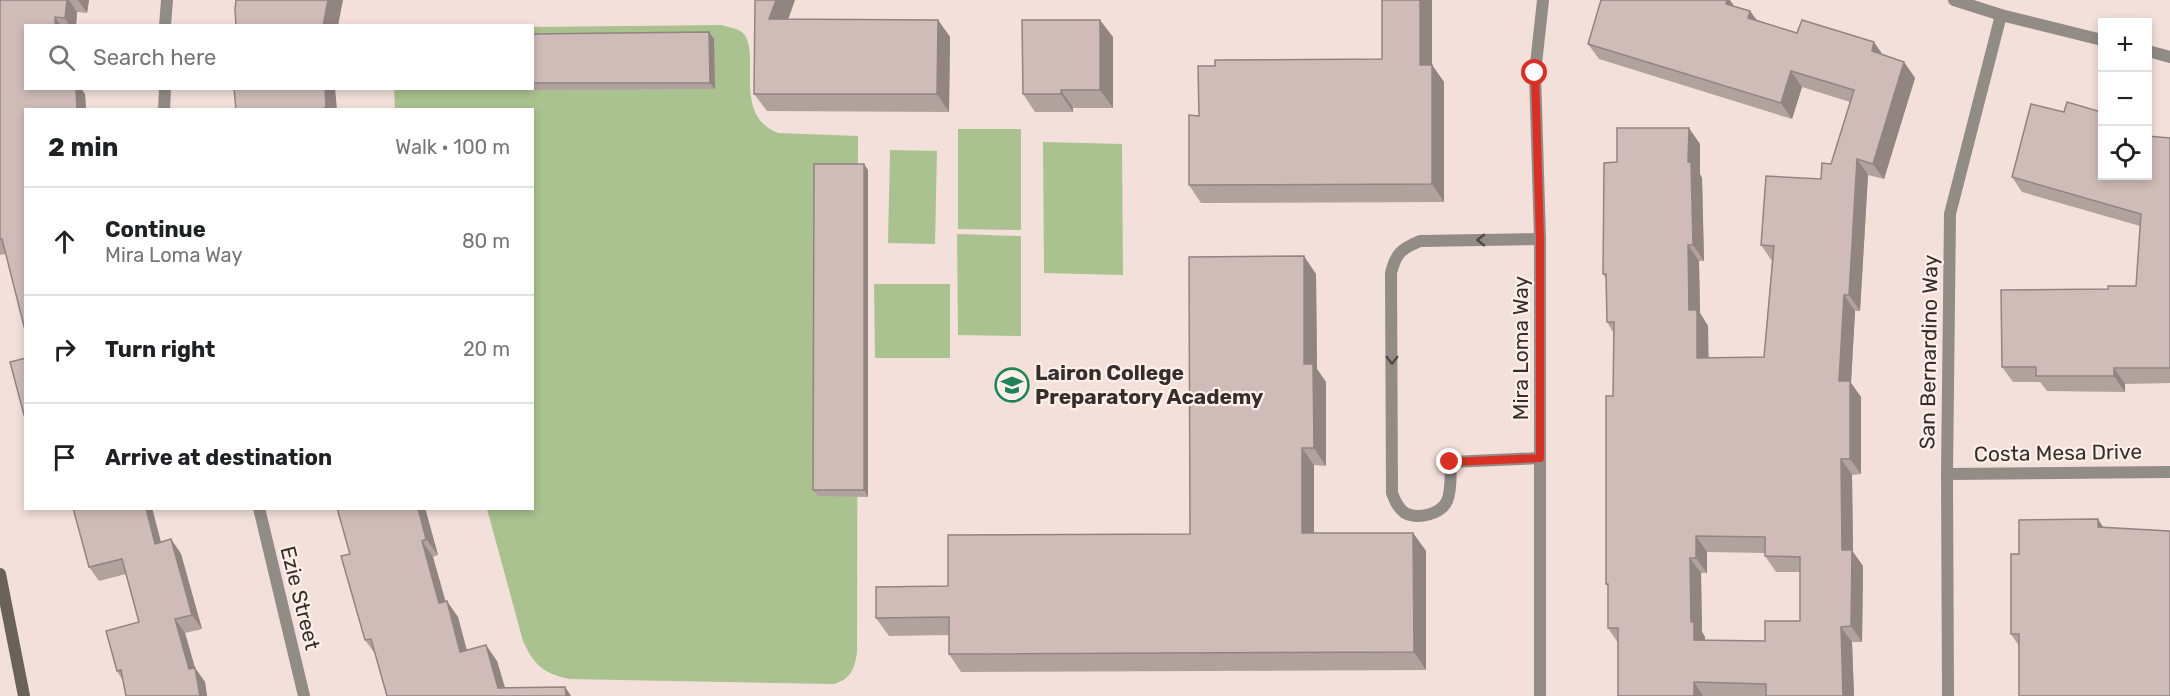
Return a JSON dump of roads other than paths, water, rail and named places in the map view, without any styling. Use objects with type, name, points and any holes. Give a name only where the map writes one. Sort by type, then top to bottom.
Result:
[{"type":"street","points":[[165,24],[167,0]]},
{"type":"street","name":"Mira Loma Way","points":[[1540,696],[1540,240],[1535,73],[1543,0]]},
{"type":"street","points":[[1954,0],[2001,15],[2098,39]]},
{"type":"street","name":"San Bernardino Way","points":[[1948,696],[1947,474],[1950,214],[2001,15]]},
{"type":"street","points":[[2152,52],[2170,57]]},
{"type":"street","points":[[164,108],[165,90]]},
{"type":"street","points":[[1540,240],[1420,241],[1404,247],[1395,258],[1391,273],[1392,493],[1398,506],[1406,514],[1421,516],[1437,512],[1447,501],[1450,462],[1540,458]]},
{"type":"street","name":"Costa Mesa Drive","points":[[1947,474],[2170,472]]},
{"type":"street","name":"Ezie Street","points":[[259,510],[304,696]]},
{"type":"street","points":[[0,574],[24,696]]},
{"type":"place","name":"Lairon College Preparatory Academy","points":[[1012,385]]}]
